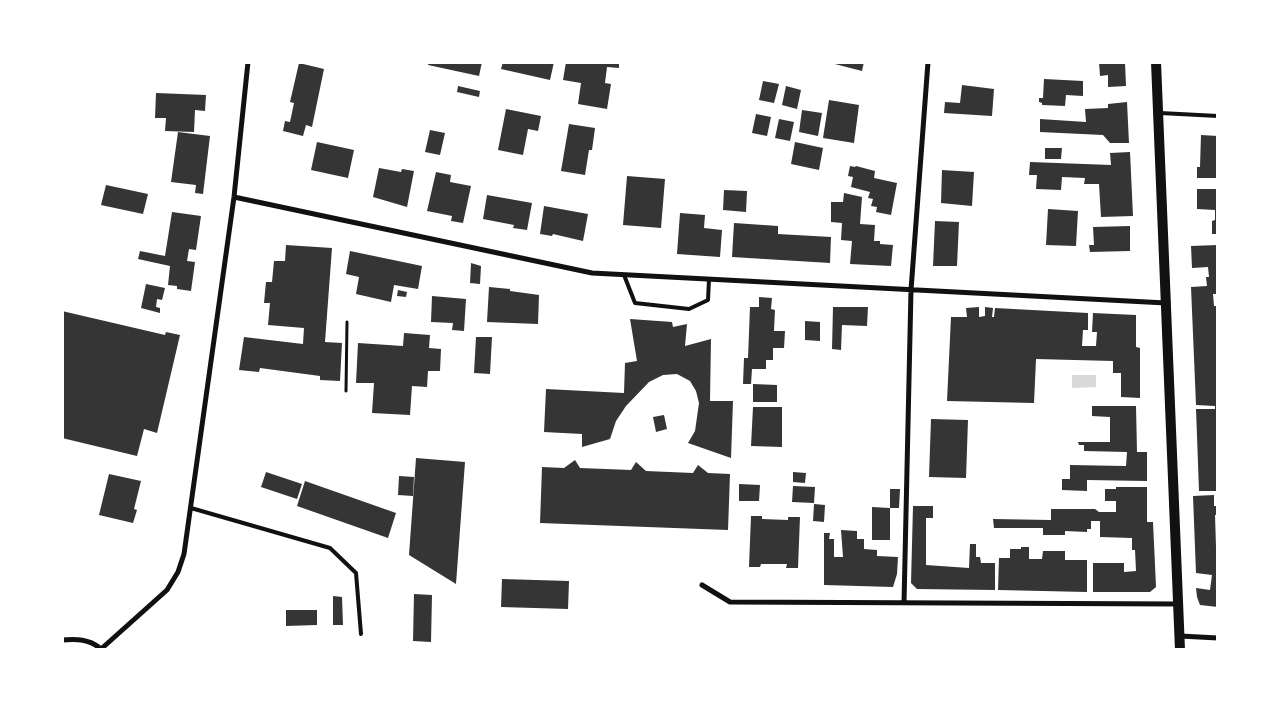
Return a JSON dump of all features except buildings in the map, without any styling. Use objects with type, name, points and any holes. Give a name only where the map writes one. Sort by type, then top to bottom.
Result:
[{"type":"main road","points":[[1156,62],[1180,650]]},
{"type":"street","points":[[62,640],[80,639],[92,642],[100,649],[167,590],[178,572],[184,554],[234,197],[248,62]]},
{"type":"street","points":[[904,603],[911,290],[928,62]]},
{"type":"street","points":[[234,197],[592,273],[1166,304]]},
{"type":"street","points":[[702,585],[730,602],[1178,604]]},
{"type":"street","points":[[1180,636],[1218,638]]},
{"type":"lane","points":[[1158,113],[1218,116]]},
{"type":"lane","points":[[624,275],[635,303],[689,309],[708,300],[709,279]]},
{"type":"lane","points":[[191,508],[330,548],[356,572],[361,634]]},
{"type":"path","points":[[346,391],[347,322]]},
{"type":"shaded area","points":[[1072,375],[1096,375],[1096,387],[1072,388]]}]
